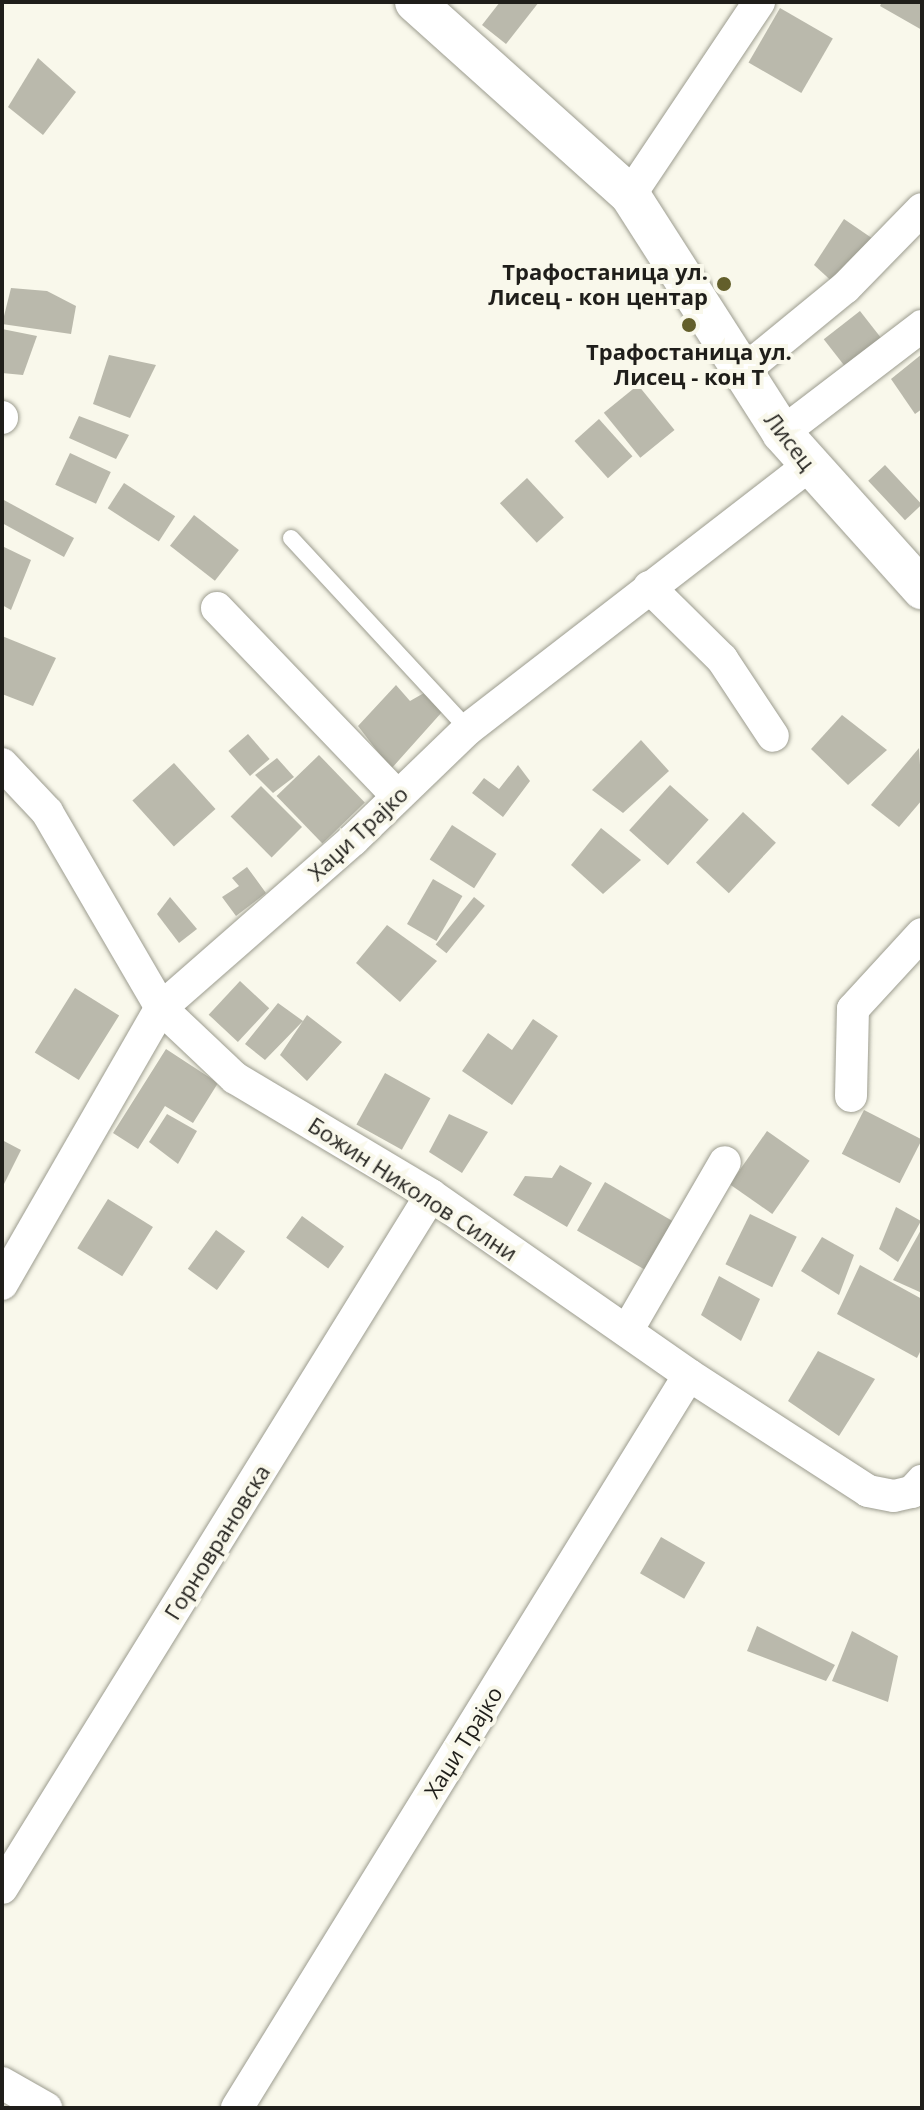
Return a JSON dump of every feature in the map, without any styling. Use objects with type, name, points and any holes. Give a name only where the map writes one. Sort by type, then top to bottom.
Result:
[{"type":"street","name":"Лисец","points":[[415,2],[630,195],[782,433],[808,466],[922,589]]},
{"type":"street","points":[[630,195],[759,2]]},
{"type":"street","points":[[741,373],[845,288],[922,209]]},
{"type":"street","points":[[782,433],[922,326]]},
{"type":"street","name":"Хаџи Трајко","points":[[2,1284],[161,1008],[468,729],[808,466]]},
{"type":"street","points":[[649,587],[722,659],[773,736]]},
{"type":"street","points":[[217,608],[397,796]]},
{"type":"street","name":"Божин Николов Силни","points":[[2,764],[47,812],[161,1008],[235,1078],[431,1195],[689,1375],[868,1491],[894,1496],[912,1492],[922,1481]]},
{"type":"street","points":[[851,1096],[853,1009],[922,934]]},
{"type":"street","points":[[627,1331],[725,1162]]},
{"type":"street","name":"Горноврановска","points":[[2,1888],[431,1195]]},
{"type":"street","name":"Хаџи Трајко","points":[[237,2108],[689,1375]]},
{"type":"street","points":[[2,2083],[46,2108]]},
{"type":"lane","points":[[291,538],[468,729]]},
{"type":"building","points":[[500,2],[539,2],[506,44],[482,25]]},
{"type":"building","points":[[882,2],[922,2],[922,30],[880,6]]},
{"type":"building","points":[[780,8],[833,38],[801,93],[748,63]]},
{"type":"building","points":[[38,58],[76,92],[43,135],[8,107]]},
{"type":"building","points":[[844,219],[879,243],[837,286],[814,265]]},
{"type":"building","points":[[11,288],[47,291],[76,306],[71,334],[2,324]]},
{"type":"building","points":[[860,311],[884,342],[848,370],[824,339]]},
{"type":"building","points":[[2,329],[37,336],[23,375],[2,373]]},
{"type":"building","points":[[922,354],[922,409],[915,414],[891,379]]},
{"type":"building","points":[[109,355],[156,365],[130,418],[93,404]]},
{"type":"building","points":[[638,385],[675,430],[640,458],[604,413]]},
{"type":"building","points":[[79,416],[129,435],[116,459],[69,438]]},
{"type":"building","points":[[599,419],[632,456],[608,478],[574,441]]},
{"type":"building","points":[[70,453],[111,472],[96,504],[55,485]]},
{"type":"building","points":[[885,465],[922,504],[905,520],[868,481]]},
{"type":"building","points":[[527,478],[564,517],[537,543],[500,503]]},
{"type":"building","points":[[124,483],[175,516],[159,541],[108,508]]},
{"type":"building","points":[[2,499],[74,538],[64,557],[2,523]]},
{"type":"building","points":[[194,515],[239,550],[215,581],[170,546]]},
{"type":"building","points":[[2,546],[31,560],[11,610],[2,605]]},
{"type":"building","points":[[2,636],[56,658],[33,706],[2,694]]},
{"type":"building","points":[[396,685],[410,701],[424,693],[442,712],[391,769],[358,726]]},
{"type":"building","points":[[842,715],[887,750],[848,785],[811,749]]},
{"type":"building","points":[[248,734],[270,759],[250,776],[228,751]]},
{"type":"building","points":[[641,740],[669,771],[623,813],[592,790]]},
{"type":"building","points":[[919,748],[922,800],[899,827],[871,805]]},
{"type":"building","points":[[319,755],[365,802],[322,843],[277,796]]},
{"type":"building","points":[[277,758],[294,777],[273,793],[255,775]]},
{"type":"building","points":[[174,763],[215,809],[174,847],[132,800]]},
{"type":"building","points":[[518,765],[530,781],[503,817],[472,793],[484,778],[499,789]]},
{"type":"building","points":[[670,785],[709,820],[668,865],[629,830]]},
{"type":"building","points":[[261,786],[302,827],[272,857],[231,816]]},
{"type":"building","points":[[743,812],[776,843],[729,893],[696,862]]},
{"type":"building","points":[[452,825],[496,854],[474,888],[430,859]]},
{"type":"building","points":[[601,828],[641,860],[603,894],[571,865]]},
{"type":"building","points":[[247,867],[266,893],[236,916],[222,897],[239,886],[232,878]]},
{"type":"building","points":[[433,879],[462,896],[436,941],[407,924]]},
{"type":"building","points":[[170,897],[197,929],[179,943],[157,914]]},
{"type":"building","points":[[474,897],[485,906],[446,953],[436,944]]},
{"type":"building","points":[[387,925],[437,961],[400,1002],[356,963]]},
{"type":"building","points":[[240,981],[269,1008],[238,1042],[209,1015]]},
{"type":"building","points":[[75,988],[119,1016],[79,1080],[35,1052]]},
{"type":"building","points":[[278,1003],[303,1021],[265,1060],[245,1044]]},
{"type":"building","points":[[307,1015],[342,1042],[307,1081],[280,1055]]},
{"type":"building","points":[[533,1019],[558,1036],[512,1105],[462,1071],[488,1033],[512,1050]]},
{"type":"building","points":[[166,1049],[218,1083],[193,1123],[165,1106],[138,1149],[113,1133]]},
{"type":"building","points":[[385,1073],[430,1098],[402,1150],[356,1125]]},
{"type":"building","points":[[864,1110],[922,1140],[900,1183],[842,1154]]},
{"type":"building","points":[[167,1114],[197,1131],[178,1164],[149,1142]]},
{"type":"building","points":[[449,1114],[488,1132],[462,1173],[429,1152]]},
{"type":"building","points":[[767,1131],[810,1161],[772,1214],[730,1184]]},
{"type":"building","points":[[2,1140],[21,1150],[2,1188]]},
{"type":"building","points":[[560,1165],[592,1183],[567,1227],[513,1195],[525,1176],[552,1178]]},
{"type":"building","points":[[605,1182],[674,1222],[646,1270],[577,1230]]},
{"type":"building","points":[[108,1199],[153,1227],[122,1276],[77,1248]]},
{"type":"building","points":[[896,1207],[921,1221],[898,1262],[879,1249]]},
{"type":"building","points":[[750,1214],[797,1237],[772,1287],[725,1264]]},
{"type":"building","points":[[302,1216],[344,1247],[328,1268],[286,1238]]},
{"type":"building","points":[[922,1228],[922,1293],[893,1280]]},
{"type":"building","points":[[216,1230],[245,1251],[217,1290],[188,1269]]},
{"type":"building","points":[[822,1237],[854,1255],[839,1295],[801,1271]]},
{"type":"building","points":[[860,1265],[922,1299],[922,1348],[917,1358],[837,1314]]},
{"type":"building","points":[[719,1276],[760,1299],[741,1341],[701,1315]]},
{"type":"building","points":[[818,1351],[875,1379],[839,1436],[788,1401]]},
{"type":"building","points":[[661,1537],[705,1562],[684,1599],[640,1573]]},
{"type":"building","points":[[757,1626],[835,1665],[826,1681],[747,1651]]},
{"type":"building","points":[[852,1631],[898,1656],[888,1702],[832,1681]]},
{"type":"place","name":"Трафостаница ул. Лисец - кон центар","points":[[724,284]]},
{"type":"place","name":"Трафостаница ул. Лисец - кон Т","points":[[689,325]]}]
